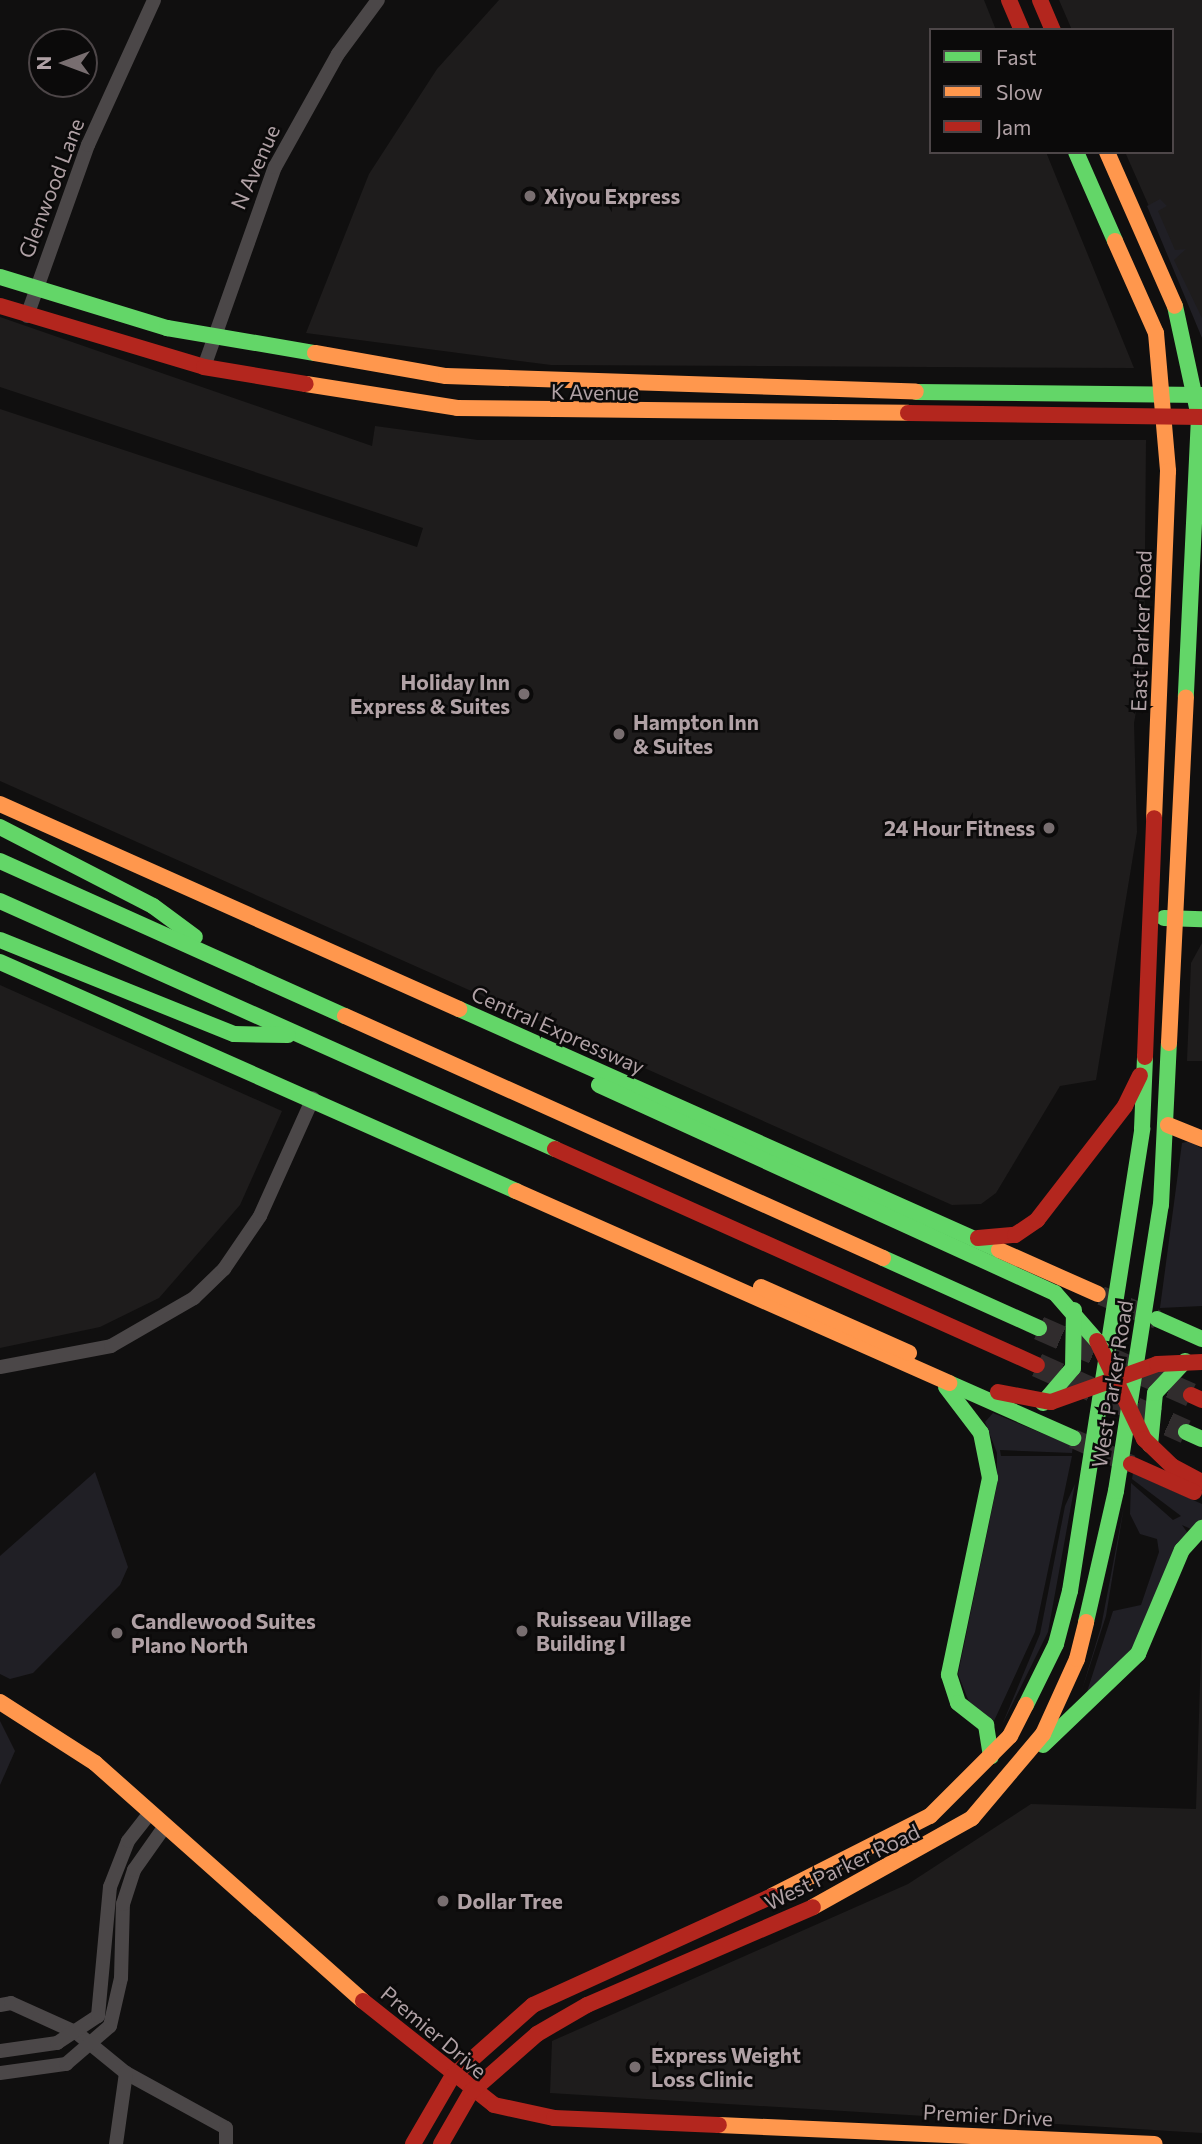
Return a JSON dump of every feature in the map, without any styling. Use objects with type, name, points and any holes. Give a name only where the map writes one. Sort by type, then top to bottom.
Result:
[{"type":"main road","points":[[1009,0],[1021,28]]},
{"type":"main road","points":[[1040,0],[1052,28]]},
{"type":"main road","name":"East Parker Road","points":[[1077,154],[1151,319],[1167,418],[1158,747],[1142,1129]]},
{"type":"main road","points":[[1108,154],[1184,327],[1199,395],[1187,750],[1168,1125],[1202,1139]]},
{"type":"main road","points":[[1103,212],[1129,202]]},
{"type":"main road","name":"K Avenue","points":[[0,276],[36,289],[213,336],[386,369],[544,382],[806,391],[1199,395]]},
{"type":"main road","name":"K Avenue","points":[[0,306],[204,367],[342,394],[543,412],[1200,417]]},
{"type":"main road","points":[[543,412],[544,382]]},
{"type":"main road","points":[[806,391],[807,414]]},
{"type":"main road","points":[[1158,747],[1187,750]]},
{"type":"main road","name":"Central Expressway","points":[[0,804],[1098,1294]]},
{"type":"main road","points":[[0,827],[153,905],[232,964]]},
{"type":"main road","points":[[0,861],[1039,1328]]},
{"type":"main road","points":[[0,901],[1037,1365]]},
{"type":"main road","points":[[1149,918],[1202,919]]},
{"type":"main road","points":[[0,940],[233,1034],[299,1035]]},
{"type":"main road","points":[[0,962],[313,1098],[1073,1438]]},
{"type":"main road","points":[[406,985],[666,1118],[1048,1289],[1073,1308],[1103,1354],[1129,1410],[1150,1445],[1202,1482]]},
{"type":"main road","points":[[967,1237],[999,1240],[1037,1220],[1133,1095],[1146,1058]]},
{"type":"main road","name":"West Parker Road","points":[[441,2144],[471,2092],[537,2034],[708,1952],[855,1889],[941,1842],[1024,1763],[1058,1703],[1084,1636],[1129,1410],[1168,1125]]},
{"type":"main road","name":"West Parker Road","points":[[412,2144],[452,2077],[533,2005],[688,1930],[844,1863],[930,1816],[991,1757],[1037,1692],[1056,1644],[1070,1591],[1103,1354],[1142,1129]]},
{"type":"main road","points":[[521,1191],[533,1189],[613,1222],[1013,1400],[1043,1403],[1098,1388],[1135,1373],[1194,1361]]},
{"type":"main road","points":[[1043,1403],[1073,1368],[1078,1340],[1073,1308]]},
{"type":"main road","points":[[1157,1319],[1202,1339]]},
{"type":"main road","points":[[1150,1445],[1155,1392],[1194,1361]]},
{"type":"main road","points":[[941,1381],[981,1433],[990,1478],[949,1675],[958,1703],[986,1725],[991,1757]]},
{"type":"main road","points":[[1186,1432],[1202,1439]]},
{"type":"main road","points":[[1131,1464],[1202,1495]]},
{"type":"main road","points":[[1024,1763],[1138,1654],[1182,1550],[1202,1528]]},
{"type":"main road","name":"Premier Drive","points":[[0,1702],[64,1740],[471,2092],[530,2116],[1155,2144]]},
{"type":"main road","points":[[844,1863],[855,1889]]},
{"type":"main road","points":[[704,1923],[708,1952]]},
{"type":"main road","points":[[688,1930],[708,1952]]},
{"type":"street","name":"Glenwood Lane","points":[[27,316],[88,145],[154,0]]},
{"type":"street","name":"N Avenue","points":[[204,367],[213,336],[281,156],[338,54],[378,0]]},
{"type":"street","points":[[0,1367],[111,1346],[194,1298],[224,1269],[260,1216],[313,1098]]},
{"type":"street","points":[[0,2051],[43,2047],[77,2033],[98,2016],[108,1943],[110,1887],[128,1841],[150,1813]]},
{"type":"street","points":[[0,2073],[48,2071],[94,2046],[110,2026],[124,1943],[123,1904],[134,1870],[165,1826]]},
{"type":"street","points":[[108,1943],[124,1943]]},
{"type":"street","points":[[0,2005],[11,2003],[77,2033],[127,2073],[226,2129],[226,2142]]},
{"type":"street","points":[[43,2047],[48,2071]]},
{"type":"street","points":[[116,2144],[127,2073]]},
{"type":"shaded area","points":[[499,0],[984,0],[995,28],[929,28],[929,154],[1047,154],[1134,368],[551,365],[306,333],[369,174],[437,69]]},
{"type":"shaded area","points":[[1059,0],[1202,0],[1202,326],[1126,154],[1174,154],[1174,28],[1071,28]]},
{"type":"shaded area","points":[[1160,199],[1167,206],[1158,211],[1175,250],[1186,249],[1174,260],[1202,318],[1202,338],[1147,206]]},
{"type":"shaded area","points":[[0,317],[372,446],[375,426],[478,440],[1146,440],[1144,666],[1134,723],[1137,832],[1096,1080],[1060,1086],[996,1193],[981,1204],[952,1205],[0,781],[0,409],[417,547],[423,528],[0,387]]},
{"type":"shaded area","points":[[1202,943],[1202,1061],[1187,1061],[1191,963]]},
{"type":"shaded area","points":[[0,985],[282,1111],[240,1205],[159,1298],[100,1327],[0,1348]]},
{"type":"shaded area","points":[[1190,1141],[1202,1149],[1202,1306],[1160,1308],[1182,1143]]},
{"type":"shaded area","points":[[993,1413],[1073,1446],[1072,1453],[1000,1450],[1001,1456],[1072,1456],[1035,1632],[994,1721],[969,1702],[958,1674],[997,1485],[997,1453],[985,1422]]},
{"type":"shaded area","points":[[95,1472],[128,1567],[120,1585],[33,1673],[10,1679],[0,1674],[0,1556]]},
{"type":"shaded area","points":[[1133,1473],[1202,1504],[1202,1522],[1191,1529],[1182,1525],[1187,1532],[1141,1639],[1085,1698],[1113,1611],[1141,1605],[1159,1552],[1157,1539],[1140,1534],[1130,1514],[1131,1483],[1173,1520],[1181,1516],[1132,1479]]},
{"type":"shaded area","points":[[1075,1484],[1048,1632],[1002,1725],[1040,1634],[1065,1506]]},
{"type":"shaded area","points":[[1124,1506],[1106,1616],[1081,1693],[1101,1627]]},
{"type":"shaded area","points":[[1202,1621],[1202,2133],[550,2093],[552,2041],[908,1884],[1031,1804],[1196,1809]]},
{"type":"shaded area","points":[[0,1721],[15,1751],[0,1785]]},
{"type":"tunnel","points":[[1101,1295],[1157,1319]]},
{"type":"tunnel","points":[[1039,1328],[1191,1395]]},
{"type":"tunnel","points":[[1037,1365],[1186,1432]]},
{"type":"tunnel","points":[[1073,1438],[1131,1464]]},
{"type":"traffic: fast","points":[[1077,154],[1115,241]]},
{"type":"traffic: fast","points":[[0,277],[167,328],[315,353]]},
{"type":"traffic: fast","points":[[1175,306],[1199,417],[1186,697]]},
{"type":"traffic: fast","points":[[916,392],[1202,395]]},
{"type":"traffic: fast","points":[[0,827],[153,906],[195,937]]},
{"type":"traffic: fast","points":[[0,861],[345,1016]]},
{"type":"traffic: fast","points":[[0,901],[555,1149]]},
{"type":"traffic: fast","points":[[1164,918],[1202,919]]},
{"type":"traffic: fast","points":[[0,940],[234,1034],[288,1035]]},
{"type":"traffic: fast","points":[[0,962],[516,1191]]},
{"type":"traffic: fast","points":[[459,1009],[999,1250]]},
{"type":"traffic: fast","points":[[1086,1622],[1116,1491],[1161,1205],[1169,1043]]},
{"type":"traffic: fast","points":[[1026,1705],[1056,1644],[1070,1591],[1142,1129],[1145,1057]]},
{"type":"traffic: fast","points":[[599,1085],[1055,1293],[1097,1341]]},
{"type":"traffic: fast","points":[[883,1258],[1039,1328]]},
{"type":"traffic: fast","points":[[1043,1403],[1073,1368],[1074,1310]]},
{"type":"traffic: fast","points":[[1157,1319],[1202,1339]]},
{"type":"traffic: fast","points":[[1150,1445],[1155,1393],[1185,1361]]},
{"type":"traffic: fast","points":[[949,1383],[1073,1438]]},
{"type":"traffic: fast","points":[[946,1387],[981,1433],[990,1478],[949,1675],[958,1703],[986,1725],[991,1757]]},
{"type":"traffic: fast","points":[[1186,1432],[1202,1439]]},
{"type":"traffic: fast","points":[[1043,1745],[1138,1654],[1182,1550],[1202,1528]]},
{"type":"traffic: slow","points":[[1108,154],[1175,306]]},
{"type":"traffic: slow","points":[[1115,241],[1156,333],[1168,471],[1154,818]]},
{"type":"traffic: slow","points":[[315,353],[446,376],[916,392]]},
{"type":"traffic: slow","points":[[306,384],[457,408],[908,413]]},
{"type":"traffic: slow","points":[[1169,1043],[1186,697]]},
{"type":"traffic: slow","points":[[0,804],[459,1009]]},
{"type":"traffic: slow","points":[[345,1016],[883,1258]]},
{"type":"traffic: slow","points":[[1168,1125],[1202,1139]]},
{"type":"traffic: slow","points":[[516,1191],[949,1383]]},
{"type":"traffic: slow","points":[[999,1250],[1098,1294]]},
{"type":"traffic: slow","points":[[761,1287],[909,1353]]},
{"type":"traffic: slow","points":[[813,1907],[972,1818],[1043,1734],[1077,1659],[1086,1622]]},
{"type":"traffic: slow","points":[[0,1702],[95,1763],[363,2001]]},
{"type":"traffic: slow","points":[[772,1896],[930,1816],[1010,1736],[1026,1705]]},
{"type":"traffic: slow","points":[[719,2125],[1155,2144]]},
{"type":"traffic: jam","points":[[1009,0],[1021,28]]},
{"type":"traffic: jam","points":[[1040,0],[1052,28]]},
{"type":"traffic: jam","points":[[0,306],[204,367],[306,384]]},
{"type":"traffic: jam","points":[[908,413],[1202,417]]},
{"type":"traffic: jam","points":[[1145,1057],[1154,818]]},
{"type":"traffic: jam","points":[[978,1238],[1015,1235],[1037,1220],[1125,1106],[1140,1075]]},
{"type":"traffic: jam","points":[[555,1149],[1037,1365]]},
{"type":"traffic: jam","points":[[1097,1341],[1144,1439],[1172,1466],[1202,1482]]},
{"type":"traffic: jam","points":[[998,1392],[1051,1402],[1157,1364],[1202,1362]]},
{"type":"traffic: jam","points":[[1191,1395],[1202,1400]]},
{"type":"traffic: jam","points":[[1131,1464],[1194,1492]]},
{"type":"traffic: jam","points":[[413,2144],[452,2077],[533,2005],[772,1896]]},
{"type":"traffic: jam","points":[[441,2144],[471,2092],[537,2034],[587,2005],[813,1907]]},
{"type":"traffic: jam","points":[[363,2001],[494,2105],[554,2118],[719,2125]]},
{"type":"place","name":"Xiyou Express","points":[[530,196]]},
{"type":"place","name":"Holiday Inn Express & Suites","points":[[524,694]]},
{"type":"place","name":"Hampton Inn & Suites","points":[[619,734]]},
{"type":"place","name":"24 Hour Fitness","points":[[1049,828]]},
{"type":"place","name":"Ruisseau Village Building I","points":[[522,1631]]},
{"type":"place","name":"Candlewood Suites Plano North","points":[[117,1633]]},
{"type":"place","name":"Dollar Tree","points":[[443,1901]]},
{"type":"place","name":"Express Weight Loss Clinic","points":[[635,2067]]}]
